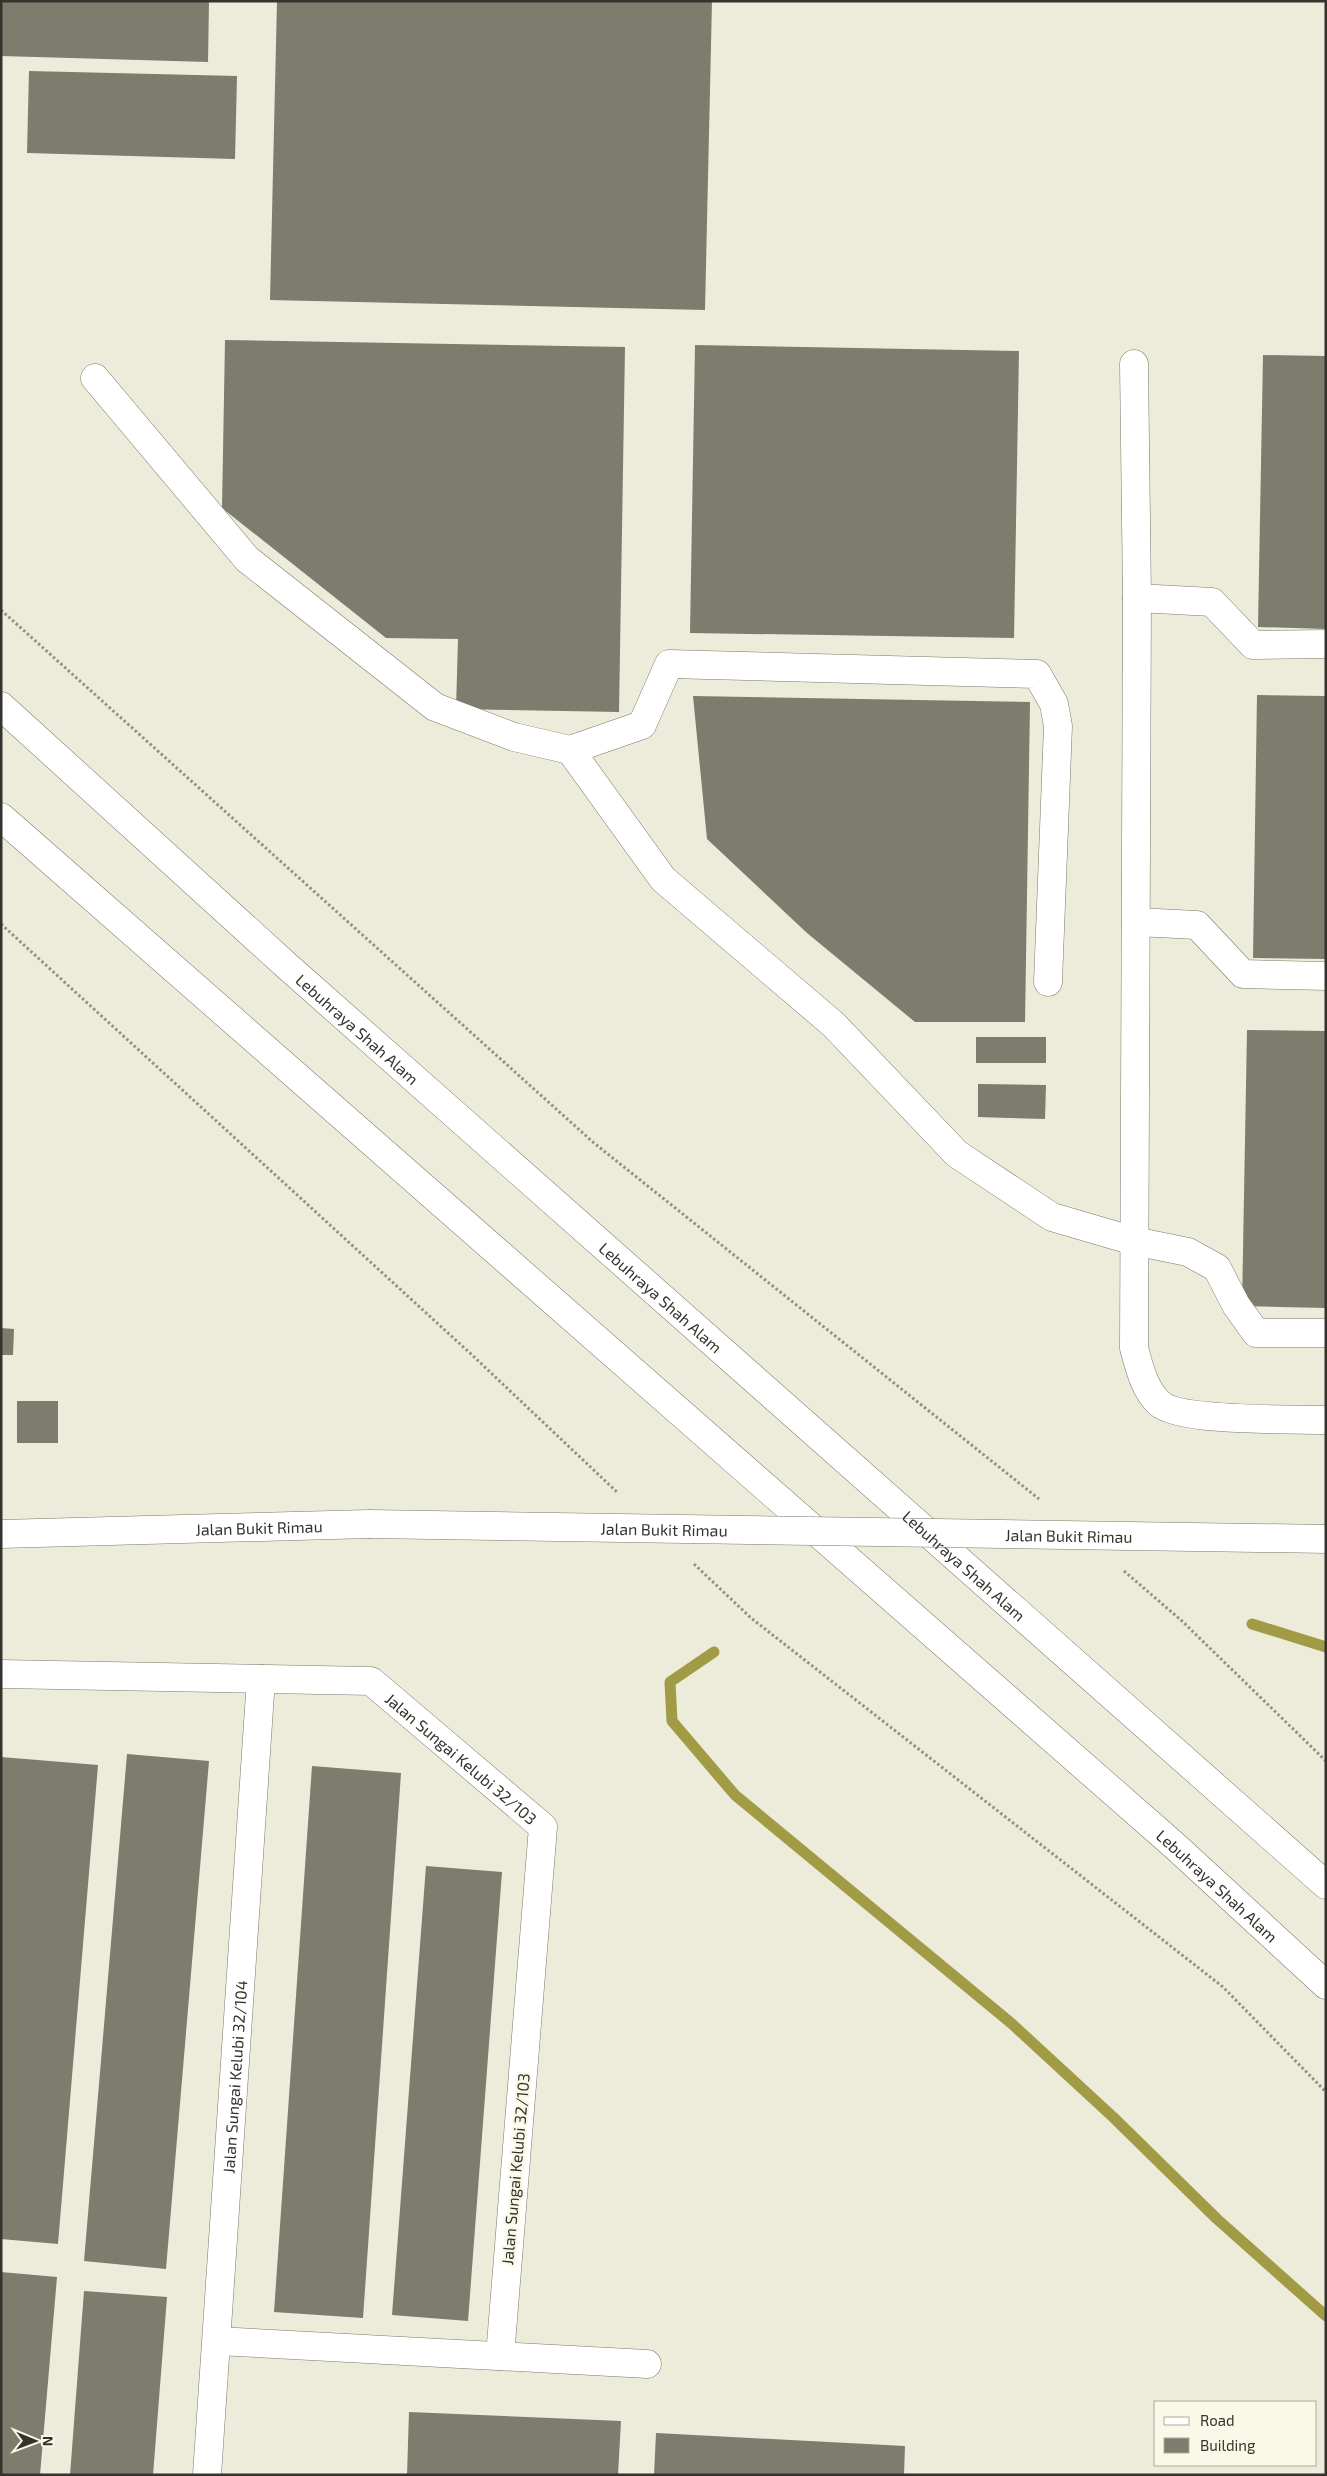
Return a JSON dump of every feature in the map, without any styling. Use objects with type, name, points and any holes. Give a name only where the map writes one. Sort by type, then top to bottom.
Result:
[{"type":"main road","points":[[1134,364],[1137,598],[1134,1348],[1142,1375],[1159,1404],[1194,1416],[1326,1420]]},
{"type":"main road","points":[[95,378],[247,559],[435,706],[514,737],[570,750],[642,726],[668,664],[1036,674],[1054,704],[1058,726],[1048,982]]},
{"type":"main road","points":[[1137,598],[1212,602],[1253,645],[1326,644]]},
{"type":"main road","name":"Lebuhraya Shah Alam","points":[[1,706],[302,979],[1326,1885]]},
{"type":"main road","points":[[570,750],[663,879],[834,1025],[957,1154],[1052,1217],[1134,1241],[1188,1252],[1217,1268],[1236,1305],[1256,1333],[1326,1333]]},
{"type":"main road","name":"Lebuhraya Shah Alam","points":[[1,817],[1167,1840],[1326,1985]]},
{"type":"main road","points":[[1136,922],[1197,925],[1243,974],[1326,976]]},
{"type":"main road","name":"Jalan Bukit Rimau","points":[[1,1534],[369,1524],[1326,1539]]},
{"type":"main road","name":"Jalan Sungai Kelubi 32/103","points":[[1,1674],[370,1681],[543,1827],[500,2356]]},
{"type":"main road","name":"Jalan Sungai Kelubi 32/104","points":[[207,2475],[261,1679]]},
{"type":"main road","points":[[217,2341],[646,2364]]},
{"type":"path","points":[[1,610],[594,1143],[1045,1505]]},
{"type":"path","points":[[1122,1570],[1182,1621],[1326,1761]]},
{"type":"building","points":[[1,1],[209,1],[208,62],[1,56]]},
{"type":"building","points":[[277,1],[712,1],[705,310],[270,300]]},
{"type":"building","points":[[29,71],[237,76],[235,159],[27,153]]},
{"type":"building","points":[[225,340],[625,347],[619,712],[456,709],[458,639],[386,638],[222,508]]},
{"type":"building","points":[[695,345],[1019,351],[1014,638],[690,633]]},
{"type":"building","points":[[1263,355],[1326,356],[1326,629],[1258,627]]},
{"type":"building","points":[[1257,695],[1326,696],[1326,959],[1253,958]]},
{"type":"building","points":[[693,696],[1030,702],[1025,1022],[915,1022],[807,933],[707,839]]},
{"type":"building","points":[[1247,1030],[1326,1031],[1326,1308],[1242,1306]]},
{"type":"building","points":[[976,1037],[1046,1037],[1046,1063],[976,1063]]},
{"type":"building","points":[[978,1084],[1046,1085],[1045,1119],[978,1117]]},
{"type":"building","points":[[1,1328],[14,1329],[13,1355],[1,1355]]},
{"type":"building","points":[[17,1401],[58,1401],[58,1443],[17,1443]]},
{"type":"building","points":[[127,1754],[209,1761],[166,2269],[84,2261]]},
{"type":"building","points":[[1,1757],[98,1765],[58,2244],[1,2239]]},
{"type":"building","points":[[312,1766],[401,1773],[363,2318],[274,2312]]},
{"type":"building","points":[[426,1866],[502,1872],[468,2321],[392,2315]]},
{"type":"building","points":[[1,2272],[57,2277],[40,2475],[1,2475]]},
{"type":"building","points":[[84,2291],[167,2297],[153,2475],[70,2475]]},
{"type":"building","points":[[409,2412],[621,2421],[618,2475],[407,2475]]},
{"type":"building","points":[[656,2433],[905,2446],[904,2475],[654,2475]]},
{"type":"waterway","points":[[1252,1624],[1326,1647]]},
{"type":"waterway","points":[[714,1652],[670,1682],[672,1721],[735,1795],[1011,2023],[1113,2117],[1217,2219],[1326,2316]]}]
